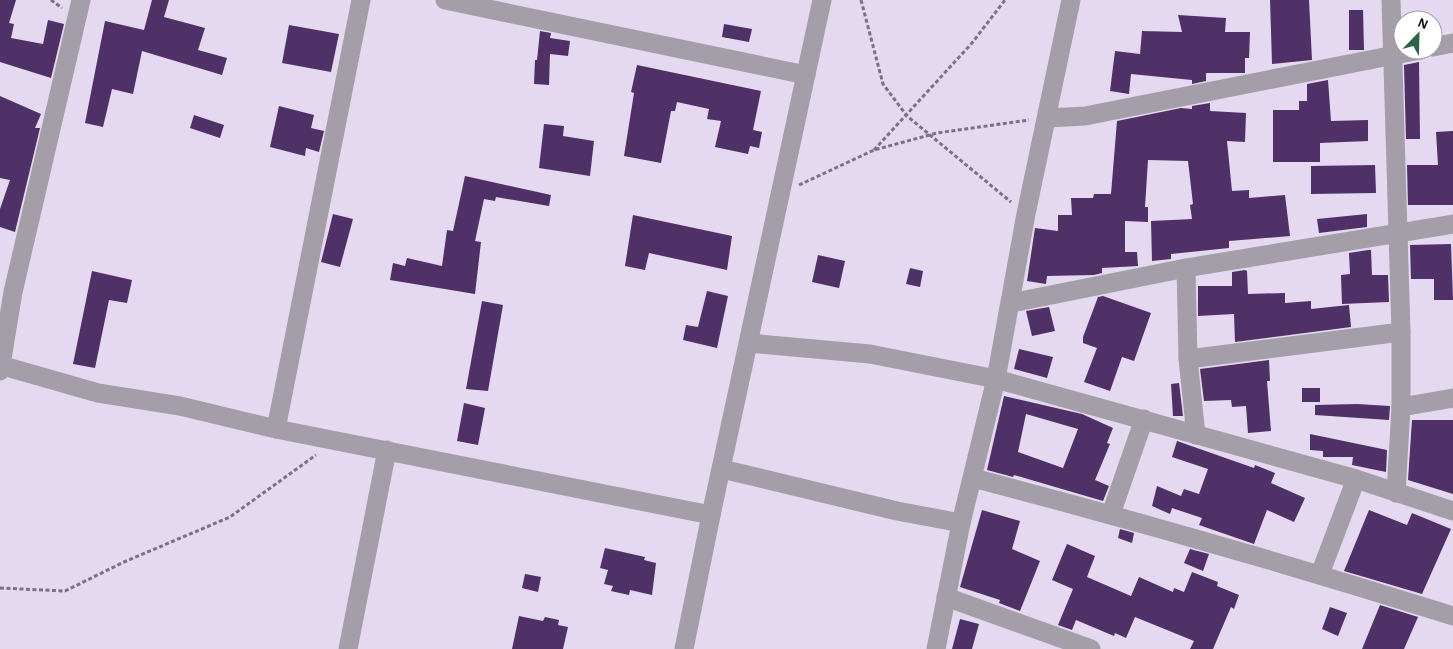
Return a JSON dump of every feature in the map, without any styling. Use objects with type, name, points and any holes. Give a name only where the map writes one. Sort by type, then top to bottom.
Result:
[{"type":"street","points":[[81,0],[6,289],[0,367],[98,393],[180,406],[276,429],[711,514]]},
{"type":"street","points":[[276,429],[362,0]]},
{"type":"street","points":[[445,0],[806,75]]},
{"type":"street","points":[[684,649],[711,514],[822,0]]},
{"type":"street","points":[[936,649],[961,523],[996,379],[1026,214],[1071,0]]},
{"type":"street","points":[[1392,0],[1400,332],[1400,407],[1396,493]]},
{"type":"street","points":[[1047,118],[1085,116],[1392,56]]},
{"type":"street","points":[[1011,303],[1186,268],[1397,235],[1453,224]]},
{"type":"street","points":[[1186,268],[1188,359],[1196,435]]},
{"type":"street","points":[[1188,359],[1400,332]]},
{"type":"street","points":[[749,343],[870,354],[996,379],[1356,479],[1453,511]]},
{"type":"street","points":[[1400,407],[1453,398]]},
{"type":"street","points":[[1111,514],[1144,419]]},
{"type":"street","points":[[348,649],[387,450]]},
{"type":"street","points":[[722,469],[897,511],[961,523]]},
{"type":"street","points":[[973,478],[1111,514],[1320,574],[1453,616]]},
{"type":"street","points":[[1320,574],[1356,479]]},
{"type":"street","points":[[946,597],[1091,649]]},
{"type":"path","points":[[861,0],[883,84],[907,116],[1026,214]]},
{"type":"path","points":[[874,150],[972,43],[1004,0]]},
{"type":"path","points":[[780,194],[874,150],[929,135],[1047,118]]},
{"type":"path","points":[[0,588],[65,591],[124,562],[230,517],[338,440]]},
{"type":"building","points":[[0,0],[16,0],[9,23],[14,24],[11,38],[43,44],[48,20],[64,24],[51,78],[0,62]]},
{"type":"building","points":[[152,0],[169,0],[164,17],[205,28],[198,50],[227,58],[222,75],[142,51],[133,94],[112,89],[103,127],[85,123],[105,21],[144,30]]},
{"type":"building","points":[[1270,0],[1309,0],[1312,60],[1272,64]]},
{"type":"building","points":[[1349,10],[1363,10],[1364,50],[1349,50]]},
{"type":"building","points":[[1178,15],[1226,18],[1225,32],[1250,32],[1249,58],[1245,58],[1245,73],[1206,73],[1206,81],[1192,84],[1192,80],[1131,74],[1129,94],[1110,91],[1115,51],[1140,54],[1142,31],[1182,32]]},
{"type":"building","points":[[724,24],[752,29],[749,42],[722,37]]},
{"type":"building","points":[[289,25],[339,34],[331,72],[282,63]]},
{"type":"building","points":[[540,31],[551,33],[550,38],[570,41],[568,56],[550,54],[549,85],[534,84],[535,60],[537,60]]},
{"type":"building","points":[[1419,62],[1420,139],[1406,139],[1404,65]]},
{"type":"building","points":[[637,65],[761,91],[753,130],[762,132],[759,148],[750,146],[748,154],[715,147],[721,121],[707,119],[709,109],[677,102],[675,111],[671,111],[661,163],[624,156],[634,93],[631,92]]},
{"type":"building","points":[[1328,80],[1331,121],[1368,120],[1368,141],[1320,143],[1320,162],[1273,162],[1273,110],[1299,110],[1299,101],[1307,101],[1307,84]]},
{"type":"building","points":[[0,96],[41,114],[35,128],[40,128],[15,232],[0,227],[0,209],[10,180],[0,178]]},
{"type":"building","points":[[1210,103],[1210,111],[1246,113],[1245,142],[1227,141],[1232,191],[1249,190],[1249,198],[1285,195],[1290,236],[1229,241],[1229,248],[1171,254],[1171,259],[1152,261],[1151,221],[1192,219],[1190,205],[1193,204],[1188,161],[1148,160],[1145,207],[1148,207],[1148,222],[1125,221],[1125,252],[1137,252],[1138,266],[1102,268],[1102,273],[1094,275],[1047,276],[1046,284],[1027,281],[1035,228],[1058,231],[1058,215],[1072,215],[1071,198],[1093,198],[1094,194],[1111,194],[1117,121],[1181,108],[1192,109],[1192,106]]},
{"type":"building","points":[[279,106],[314,115],[311,128],[324,131],[319,152],[306,148],[305,156],[270,147]]},
{"type":"building","points":[[194,115],[224,125],[220,138],[190,128]]},
{"type":"building","points":[[544,124],[564,126],[563,136],[594,141],[590,176],[539,168]]},
{"type":"building","points":[[1453,131],[1453,205],[1408,205],[1407,165],[1438,165],[1436,132]]},
{"type":"building","points":[[1375,165],[1376,193],[1311,194],[1311,166]]},
{"type":"building","points":[[465,176],[551,195],[549,206],[496,197],[495,201],[484,199],[475,241],[481,242],[475,294],[390,280],[393,263],[405,266],[407,258],[442,266],[447,230],[453,231]]},
{"type":"building","points":[[333,214],[353,219],[340,267],[321,262]]},
{"type":"building","points":[[1367,214],[1367,227],[1319,233],[1317,219]]},
{"type":"building","points":[[633,215],[732,236],[727,270],[649,253],[645,270],[625,266]]},
{"type":"building","points":[[1451,244],[1453,300],[1434,300],[1434,279],[1411,279],[1410,245]]},
{"type":"building","points":[[1371,250],[1372,275],[1388,275],[1389,302],[1342,304],[1341,275],[1350,274],[1349,253]]},
{"type":"building","points":[[818,255],[845,261],[839,288],[812,282]]},
{"type":"building","points":[[910,268],[923,271],[920,287],[906,284]]},
{"type":"building","points":[[92,271],[132,280],[127,303],[109,300],[95,368],[73,364]]},
{"type":"building","points":[[1247,271],[1248,294],[1285,293],[1285,303],[1311,301],[1311,309],[1349,305],[1351,327],[1235,342],[1234,314],[1198,316],[1198,286],[1232,286],[1232,272]]},
{"type":"building","points":[[707,291],[728,296],[717,348],[683,340],[686,325],[698,327]]},
{"type":"building","points":[[1103,296],[1151,313],[1134,361],[1122,357],[1110,391],[1084,382],[1097,348],[1083,343],[1083,337],[1098,297]]},
{"type":"building","points":[[482,301],[503,305],[488,391],[466,389]]},
{"type":"building","points":[[1049,307],[1055,331],[1032,336],[1026,311]]},
{"type":"building","points":[[1019,349],[1053,357],[1047,378],[1014,369]]},
{"type":"building","points":[[1269,360],[1270,381],[1267,381],[1271,431],[1248,433],[1246,406],[1232,407],[1231,400],[1204,401],[1200,369]]},
{"type":"building","points":[[1179,383],[1183,416],[1173,416],[1171,384]]},
{"type":"building","points":[[1302,388],[1320,388],[1320,402],[1302,402]]},
{"type":"building","points":[[1004,396],[1082,414],[1113,428],[1107,443],[1110,444],[1095,480],[1109,486],[1103,501],[1014,475],[1013,477],[987,470]],"holes":[[[1026,414],[1078,429],[1063,468],[1018,452]]]},
{"type":"building","points":[[464,403],[485,408],[478,445],[457,441]]},
{"type":"building","points":[[1357,404],[1390,406],[1389,420],[1315,415],[1315,405]]},
{"type":"building","points":[[1412,420],[1453,420],[1453,494],[1408,480]]},
{"type":"building","points":[[1310,434],[1387,450],[1386,472],[1352,465],[1353,457],[1323,457],[1323,451],[1310,450]]},
{"type":"building","points":[[1177,441],[1254,468],[1255,465],[1275,473],[1271,483],[1305,498],[1294,522],[1267,510],[1254,544],[1199,525],[1202,518],[1172,508],[1170,514],[1152,506],[1157,486],[1181,496],[1184,489],[1199,494],[1208,469],[1172,457]]},
{"type":"building","points":[[982,510],[1020,521],[1012,549],[1040,561],[1020,611],[999,603],[1000,600],[960,587]]},
{"type":"building","points":[[1369,510],[1407,525],[1412,513],[1451,529],[1422,594],[1344,571]]},
{"type":"building","points":[[1120,529],[1134,533],[1132,543],[1118,538]]},
{"type":"building","points":[[1067,544],[1095,556],[1087,577],[1131,596],[1139,577],[1173,592],[1174,588],[1184,592],[1192,572],[1218,582],[1217,586],[1239,595],[1234,609],[1231,607],[1213,649],[1190,649],[1194,641],[1135,617],[1126,638],[1115,633],[1114,636],[1076,620],[1072,630],[1058,625],[1073,589],[1052,580]]},
{"type":"building","points":[[605,548],[645,557],[644,560],[656,563],[652,595],[630,590],[629,595],[611,591],[613,586],[604,584],[608,570],[600,568]]},
{"type":"building","points":[[1190,549],[1209,554],[1203,571],[1184,563]]},
{"type":"building","points":[[525,574],[541,577],[538,592],[522,588]]},
{"type":"building","points":[[1380,605],[1418,617],[1404,649],[1362,649]]},
{"type":"building","points":[[1330,607],[1347,613],[1338,636],[1322,629]]},
{"type":"building","points":[[519,616],[543,621],[545,617],[559,620],[558,625],[568,627],[563,649],[512,649]]},
{"type":"building","points":[[960,619],[979,624],[972,649],[952,649]]}]
